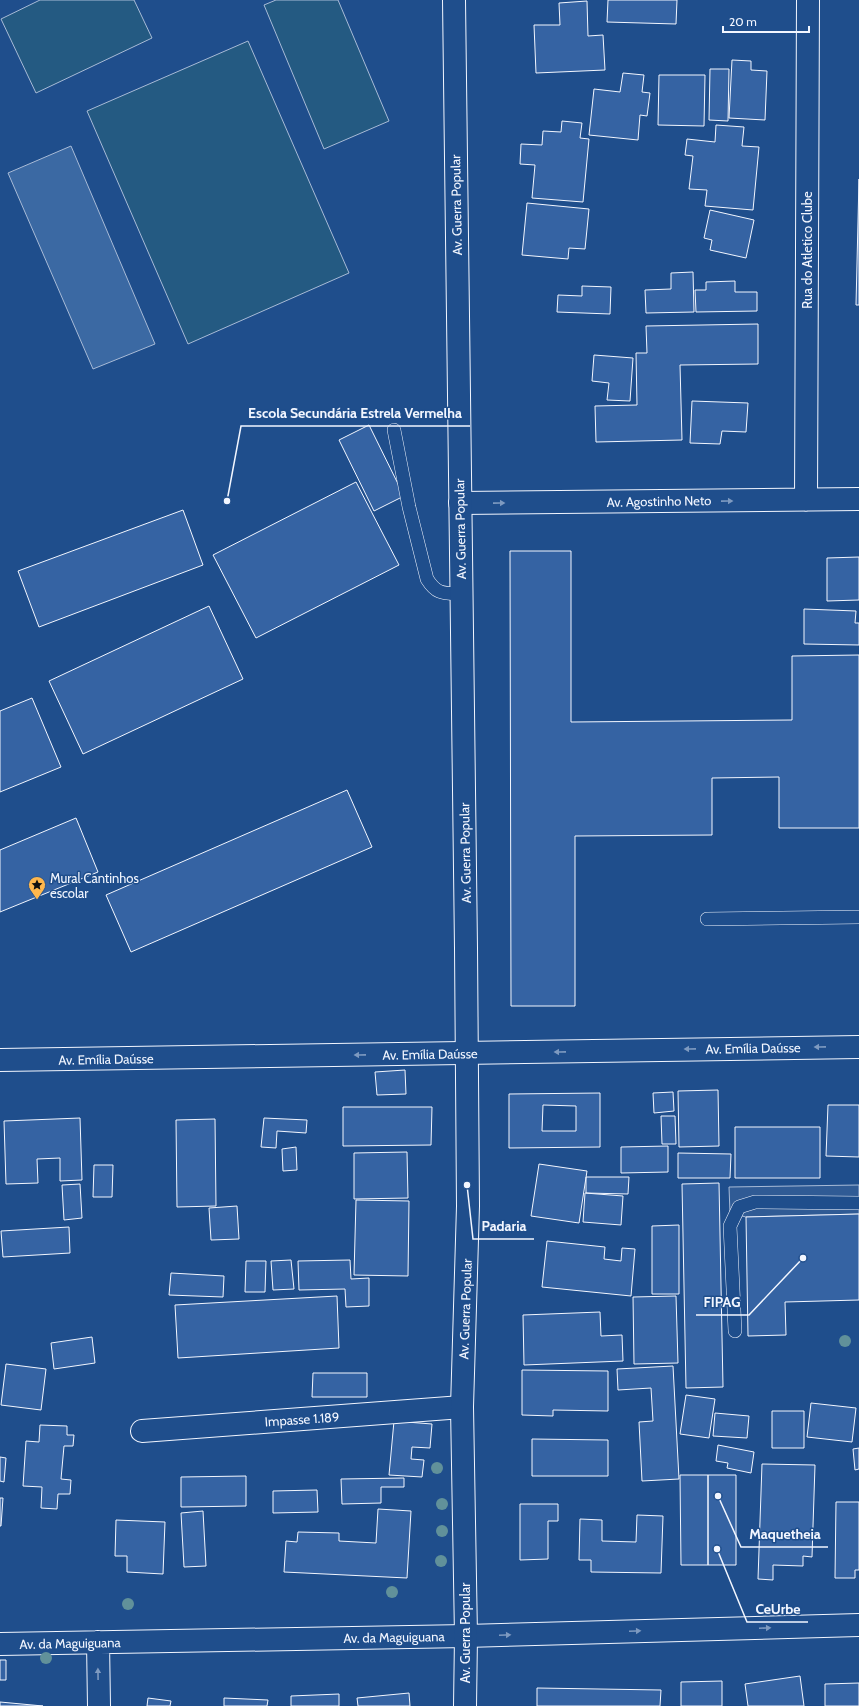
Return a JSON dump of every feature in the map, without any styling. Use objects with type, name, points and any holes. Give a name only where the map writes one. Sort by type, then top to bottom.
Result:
[{"type":"street","name":"Av. Guerra Popular","points":[[454,0],[468,1206],[462,1407],[466,1636],[465,1706]]},
{"type":"street","name":"Rua do Atletico Clube","points":[[806,500],[808,0]]},
{"type":"street","name":"Av. Agostinho Neto","points":[[460,503],[859,500]]},
{"type":"street","name":"Av. Emília Daússe","points":[[0,1060],[859,1047]]},
{"type":"street","name":"Impasse 1.189","points":[[142,1431],[462,1407]]},
{"type":"street","name":"Av. da Maguiguana","points":[[0,1644],[466,1636],[859,1625]]},
{"type":"street","points":[[98,1642],[99,1706]]},
{"type":"lane","points":[[394,430],[409,507],[427,579],[432,587],[439,593],[461,594]]},
{"type":"lane","points":[[707,919],[859,917]]},
{"type":"lane","points":[[735,1331],[730,1226],[739,1206],[755,1202],[859,1203]]},
{"type":"shaded area","points":[[40,0],[134,0],[152,38],[36,93],[1,19]]},
{"type":"shaded area","points":[[276,0],[338,0],[389,121],[324,149],[264,5]]},
{"type":"shaded area","points":[[248,41],[349,273],[188,344],[87,111]]},
{"type":"shaded area","points":[[71,146],[155,344],[93,369],[8,173]]},
{"type":"shaded area","points":[[859,1185],[859,1214],[746,1217],[730,1213],[729,1187]]},
{"type":"building","points":[[608,0],[677,0],[676,24],[607,22]]},
{"type":"building","points":[[587,1],[588,36],[603,35],[605,70],[536,73],[534,25],[560,25],[559,3]]},
{"type":"building","points":[[732,60],[751,61],[751,70],[767,71],[765,120],[729,118]]},
{"type":"building","points":[[710,69],[729,69],[728,121],[709,120]]},
{"type":"building","points":[[623,73],[644,75],[642,92],[650,93],[647,116],[640,115],[638,140],[589,135],[594,89],[620,92]]},
{"type":"building","points":[[659,75],[705,75],[704,126],[658,125]]},
{"type":"building","points":[[562,121],[582,123],[580,138],[589,139],[583,202],[532,198],[535,165],[520,164],[521,144],[542,145],[543,131],[561,132]]},
{"type":"building","points":[[716,125],[744,127],[742,146],[759,147],[753,210],[705,206],[707,190],[689,189],[693,156],[685,155],[687,139],[715,142]]},
{"type":"building","points":[[859,179],[859,305],[856,305]]},
{"type":"building","points":[[527,203],[589,209],[585,249],[569,248],[568,259],[522,255]]},
{"type":"building","points":[[710,210],[754,220],[746,258],[710,250],[712,240],[704,238]]},
{"type":"building","points":[[693,272],[694,312],[646,313],[645,290],[671,289],[671,273]]},
{"type":"building","points":[[735,281],[735,292],[757,292],[757,311],[696,312],[695,290],[706,290],[706,282]]},
{"type":"building","points":[[582,286],[611,287],[610,314],[557,312],[558,295],[582,296]]},
{"type":"building","points":[[758,324],[758,364],[680,365],[682,440],[596,442],[595,406],[637,405],[636,353],[647,353],[646,326]]},
{"type":"building","points":[[594,355],[633,358],[630,401],[607,400],[609,383],[592,381]]},
{"type":"building","points":[[692,401],[748,403],[746,432],[722,431],[720,444],[690,443]]},
{"type":"building","points":[[369,425],[404,496],[374,511],[339,440]]},
{"type":"building","points":[[356,482],[399,565],[256,638],[213,555]]},
{"type":"building","points":[[183,510],[203,565],[39,627],[18,571]]},
{"type":"building","points":[[510,551],[571,551],[571,722],[792,720],[792,656],[859,655],[859,828],[779,828],[779,777],[712,778],[712,835],[575,836],[575,1006],[511,1006]]},
{"type":"building","points":[[859,557],[859,600],[827,601],[827,558]]},
{"type":"building","points":[[209,606],[243,679],[83,754],[49,681]]},
{"type":"building","points":[[804,609],[856,611],[855,623],[859,623],[859,645],[804,644]]},
{"type":"building","points":[[32,698],[61,767],[0,792],[0,711]]},
{"type":"building","points":[[347,790],[372,847],[131,952],[106,895]]},
{"type":"building","points":[[76,818],[98,872],[0,912],[0,850]]},
{"type":"building","points":[[405,1070],[406,1094],[377,1095],[375,1072]]},
{"type":"building","points":[[718,1090],[719,1146],[679,1147],[678,1091]]},
{"type":"building","points":[[673,1092],[674,1111],[654,1113],[653,1093]]},
{"type":"building","points":[[600,1093],[600,1147],[509,1148],[509,1094]],"holes":[[[543,1105],[576,1106],[576,1131],[542,1131]]]},
{"type":"building","points":[[828,1105],[859,1105],[859,1157],[826,1156]]},
{"type":"building","points":[[343,1107],[432,1107],[431,1145],[343,1146]]},
{"type":"building","points":[[661,1116],[675,1116],[676,1144],[662,1144]]},
{"type":"building","points":[[80,1118],[82,1180],[60,1181],[60,1158],[37,1159],[38,1183],[6,1184],[4,1121]]},
{"type":"building","points":[[264,1118],[307,1120],[306,1133],[277,1131],[276,1148],[261,1147]]},
{"type":"building","points":[[215,1119],[216,1206],[177,1207],[176,1120]]},
{"type":"building","points":[[735,1127],[820,1127],[820,1178],[735,1178]]},
{"type":"building","points":[[668,1146],[668,1172],[621,1173],[621,1147]]},
{"type":"building","points":[[296,1147],[297,1170],[283,1171],[282,1149]]},
{"type":"building","points":[[407,1152],[408,1198],[354,1199],[354,1153]]},
{"type":"building","points":[[678,1153],[731,1154],[730,1178],[678,1178]]},
{"type":"building","points":[[539,1164],[587,1171],[579,1223],[531,1216]]},
{"type":"building","points":[[94,1165],[113,1165],[112,1197],[93,1197]]},
{"type":"building","points":[[586,1177],[629,1177],[628,1194],[586,1193]]},
{"type":"building","points":[[719,1183],[723,1387],[686,1388],[682,1184]]},
{"type":"building","points":[[80,1184],[82,1218],[64,1220],[62,1185]]},
{"type":"building","points":[[585,1193],[623,1196],[621,1225],[583,1222]]},
{"type":"building","points":[[356,1200],[409,1201],[408,1276],[354,1275]]},
{"type":"building","points":[[237,1206],[239,1239],[211,1240],[209,1208]]},
{"type":"building","points":[[859,1214],[859,1300],[785,1302],[786,1335],[748,1336],[746,1217]]},
{"type":"building","points":[[679,1225],[679,1294],[652,1294],[652,1226]]},
{"type":"building","points":[[69,1227],[70,1253],[3,1257],[1,1231]]},
{"type":"building","points":[[547,1241],[605,1247],[604,1259],[621,1261],[622,1248],[635,1249],[631,1296],[542,1287]]},
{"type":"building","points":[[291,1260],[294,1289],[273,1290],[271,1261]]},
{"type":"building","points":[[350,1260],[351,1279],[369,1278],[369,1306],[346,1307],[345,1289],[299,1290],[298,1261]]},
{"type":"building","points":[[246,1261],[266,1261],[265,1292],[245,1292]]},
{"type":"building","points":[[171,1273],[224,1276],[223,1297],[169,1295]]},
{"type":"building","points":[[337,1296],[339,1348],[178,1358],[175,1305]]},
{"type":"building","points":[[676,1296],[678,1363],[634,1364],[633,1297]]},
{"type":"building","points":[[600,1312],[601,1336],[622,1335],[623,1361],[524,1365],[523,1315]]},
{"type":"building","points":[[92,1337],[95,1363],[54,1369],[51,1343]]},
{"type":"building","points":[[6,1364],[46,1369],[41,1410],[1,1405]]},
{"type":"building","points":[[673,1366],[679,1479],[642,1481],[639,1422],[653,1421],[651,1388],[618,1390],[617,1369]]},
{"type":"building","points":[[522,1370],[608,1371],[608,1411],[553,1410],[553,1416],[522,1415]]},
{"type":"building","points":[[313,1373],[367,1373],[367,1397],[312,1397]]},
{"type":"building","points":[[686,1395],[715,1399],[709,1438],[680,1434]]},
{"type":"building","points":[[811,1403],[856,1408],[852,1442],[807,1437]]},
{"type":"building","points":[[772,1411],[804,1411],[804,1448],[772,1448]]},
{"type":"building","points":[[715,1413],[749,1416],[747,1438],[713,1436]]},
{"type":"building","points":[[394,1421],[432,1424],[430,1448],[412,1447],[411,1459],[424,1460],[422,1477],[389,1475]]},
{"type":"building","points":[[40,1425],[67,1426],[67,1435],[74,1435],[73,1446],[64,1446],[61,1479],[71,1480],[70,1494],[58,1494],[57,1509],[41,1508],[42,1487],[23,1486],[26,1441],[39,1442]]},
{"type":"building","points":[[532,1439],[608,1440],[608,1476],[532,1476]]},
{"type":"building","points":[[718,1445],[754,1452],[751,1473],[727,1468],[728,1463],[716,1461]]},
{"type":"building","points":[[859,1448],[859,1469],[855,1470],[853,1449]]},
{"type":"building","points":[[0,1457],[6,1458],[4,1482],[0,1481]]},
{"type":"building","points":[[762,1464],[815,1465],[812,1557],[803,1556],[803,1566],[773,1565],[773,1580],[758,1579]]},
{"type":"building","points":[[680,1475],[708,1475],[708,1565],[681,1565]]},
{"type":"building","points":[[708,1475],[736,1475],[736,1565],[708,1565]]},
{"type":"building","points":[[246,1476],[246,1506],[181,1507],[181,1477]]},
{"type":"building","points":[[404,1478],[404,1487],[381,1487],[381,1503],[342,1504],[341,1479]]},
{"type":"building","points":[[317,1490],[318,1512],[273,1513],[273,1491]]},
{"type":"building","points":[[0,1498],[3,1498],[1,1526],[0,1526]]},
{"type":"building","points":[[836,1502],[859,1502],[859,1570],[855,1570],[855,1578],[835,1578]]},
{"type":"building","points":[[520,1504],[558,1504],[558,1521],[548,1521],[548,1559],[520,1560]]},
{"type":"building","points":[[378,1509],[411,1511],[407,1578],[284,1572],[286,1541],[297,1542],[298,1532],[339,1533],[339,1541],[376,1543]]},
{"type":"building","points":[[203,1511],[206,1566],[184,1567],[181,1513]]},
{"type":"building","points":[[637,1515],[663,1516],[661,1573],[591,1572],[591,1560],[579,1560],[580,1519],[602,1520],[602,1541],[636,1542]]},
{"type":"building","points":[[116,1520],[165,1522],[163,1574],[127,1572],[127,1556],[115,1556]]},
{"type":"building","points":[[0,1660],[6,1660],[6,1680],[0,1680]]},
{"type":"building","points":[[800,1676],[804,1706],[748,1706],[745,1684]]},
{"type":"building","points":[[722,1681],[722,1706],[681,1706],[681,1682]]},
{"type":"building","points":[[859,1683],[859,1706],[825,1706],[825,1684]]},
{"type":"building","points":[[537,1688],[661,1690],[660,1706],[537,1706]]},
{"type":"building","points":[[409,1693],[410,1706],[358,1706],[357,1698]]},
{"type":"building","points":[[339,1694],[339,1706],[291,1706],[291,1696]]},
{"type":"building","points":[[148,1698],[171,1701],[170,1706],[147,1706]]},
{"type":"building","points":[[224,1698],[268,1700],[267,1706],[224,1706]]},
{"type":"building","points":[[0,1702],[43,1706],[0,1706]]},
{"type":"place","name":"Escola Secundária Estrela Vermelha","points":[[227,501]]},
{"type":"place","name":"Mural Cantinhos escolar","points":[[37,900]]},
{"type":"place","name":"Padaria","points":[[467,1185]]},
{"type":"place","name":"FIPAG","points":[[803,1258]]},
{"type":"place","name":"Maquetheia","points":[[718,1496]]},
{"type":"place","name":"CeUrbe","points":[[717,1549]]}]
